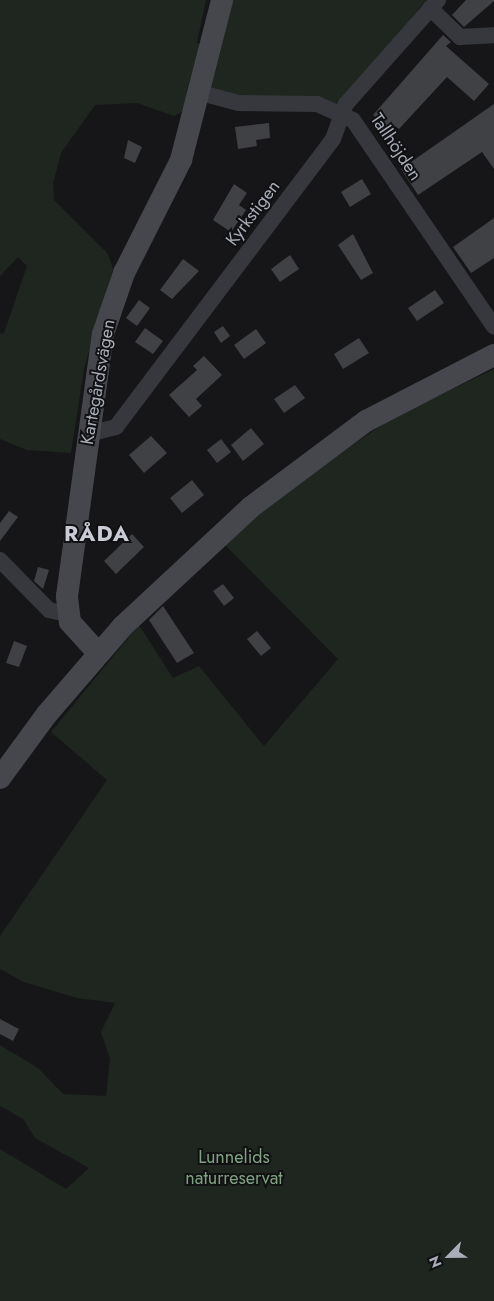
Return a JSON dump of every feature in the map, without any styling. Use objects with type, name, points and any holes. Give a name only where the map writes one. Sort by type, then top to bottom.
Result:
[{"type":"street","name":"Kartegårdsvägen","points":[[66,614],[88,434],[103,334],[114,298],[171,185],[201,93],[222,0]]},
{"type":"street","points":[[434,4],[460,37],[494,35]]},
{"type":"street","name":"Kyrkstigen","points":[[88,434],[116,427],[333,139],[342,112],[434,4]]},
{"type":"street","name":"Tallhöjden","points":[[201,93],[226,102],[301,102],[342,112],[364,131],[494,327]]},
{"type":"street","points":[[0,778],[98,653],[164,586],[292,474],[392,405],[494,356]]},
{"type":"street","points":[[0,560],[49,610],[66,614],[98,653]]},
{"type":"green space","points":[[0,0],[206,0],[197,43],[217,47],[229,0],[426,0],[339,106],[216,94],[174,116],[137,103],[95,105],[61,153],[53,184],[54,200],[108,254],[113,269],[84,369],[71,453],[27,450],[0,439],[0,334],[4,333],[27,266],[18,257],[0,276]]},
{"type":"green space","name":"Lunnelids naturreservat","points":[[494,369],[494,1301],[0,1301],[0,1149],[66,1189],[89,1168],[35,1138],[23,1119],[0,1106],[0,1045],[38,1068],[63,1094],[106,1096],[110,1059],[101,1032],[115,1003],[77,998],[24,982],[0,969],[0,936],[107,780],[51,732],[139,625],[173,678],[199,666],[264,746],[338,659],[225,545],[266,506],[390,419]]},
{"type":"building","points":[[466,0],[494,1],[464,27],[452,15]]},
{"type":"building","points":[[443,35],[451,42],[446,46],[489,84],[474,101],[447,77],[399,129],[395,126],[391,131],[373,115]]},
{"type":"building","points":[[494,104],[494,169],[482,152],[418,195],[401,169]]},
{"type":"building","points":[[269,123],[270,138],[256,140],[257,146],[238,149],[235,127]]},
{"type":"building","points":[[128,140],[142,147],[135,163],[124,158]]},
{"type":"building","points":[[362,179],[371,194],[350,207],[341,192]]},
{"type":"building","points":[[234,184],[247,193],[239,205],[246,210],[231,232],[213,220]]},
{"type":"building","points":[[494,218],[494,258],[471,273],[453,247]]},
{"type":"building","points":[[353,234],[373,273],[361,280],[338,245]]},
{"type":"building","points":[[290,255],[299,269],[280,282],[271,269]]},
{"type":"building","points":[[183,259],[199,271],[172,299],[160,290]]},
{"type":"building","points":[[435,290],[444,303],[417,321],[408,308]]},
{"type":"building","points":[[139,300],[150,308],[137,326],[126,318]]},
{"type":"building","points":[[223,326],[230,336],[221,343],[214,332]]},
{"type":"building","points":[[145,328],[163,341],[153,354],[135,342]]},
{"type":"building","points":[[256,329],[266,343],[244,359],[234,345]]},
{"type":"building","points":[[359,338],[369,353],[343,369],[334,354]]},
{"type":"building","points":[[204,356],[222,375],[196,399],[202,406],[189,417],[169,395],[197,370],[193,366]]},
{"type":"building","points":[[295,385],[305,398],[284,413],[274,399]]},
{"type":"building","points":[[251,428],[264,444],[243,461],[231,445]]},
{"type":"building","points":[[151,436],[167,453],[144,473],[129,455]]},
{"type":"building","points":[[221,439],[231,452],[217,463],[207,450]]},
{"type":"building","points":[[192,480],[204,495],[182,513],[170,498]]},
{"type":"building","points":[[9,511],[18,517],[0,541],[0,523]]},
{"type":"building","points":[[132,534],[144,547],[116,574],[104,561]]},
{"type":"building","points":[[38,567],[49,570],[43,589],[34,581]]},
{"type":"building","points":[[223,584],[234,598],[224,606],[213,591]]},
{"type":"building","points":[[163,606],[194,653],[177,663],[149,620]]},
{"type":"building","points":[[257,631],[271,648],[261,656],[247,639]]},
{"type":"building","points":[[14,641],[27,646],[19,667],[6,663]]},
{"type":"building","points":[[0,1019],[19,1029],[13,1041],[0,1034]]},
{"type":"district","name":"RÅDA","points":[[97,534]]}]
